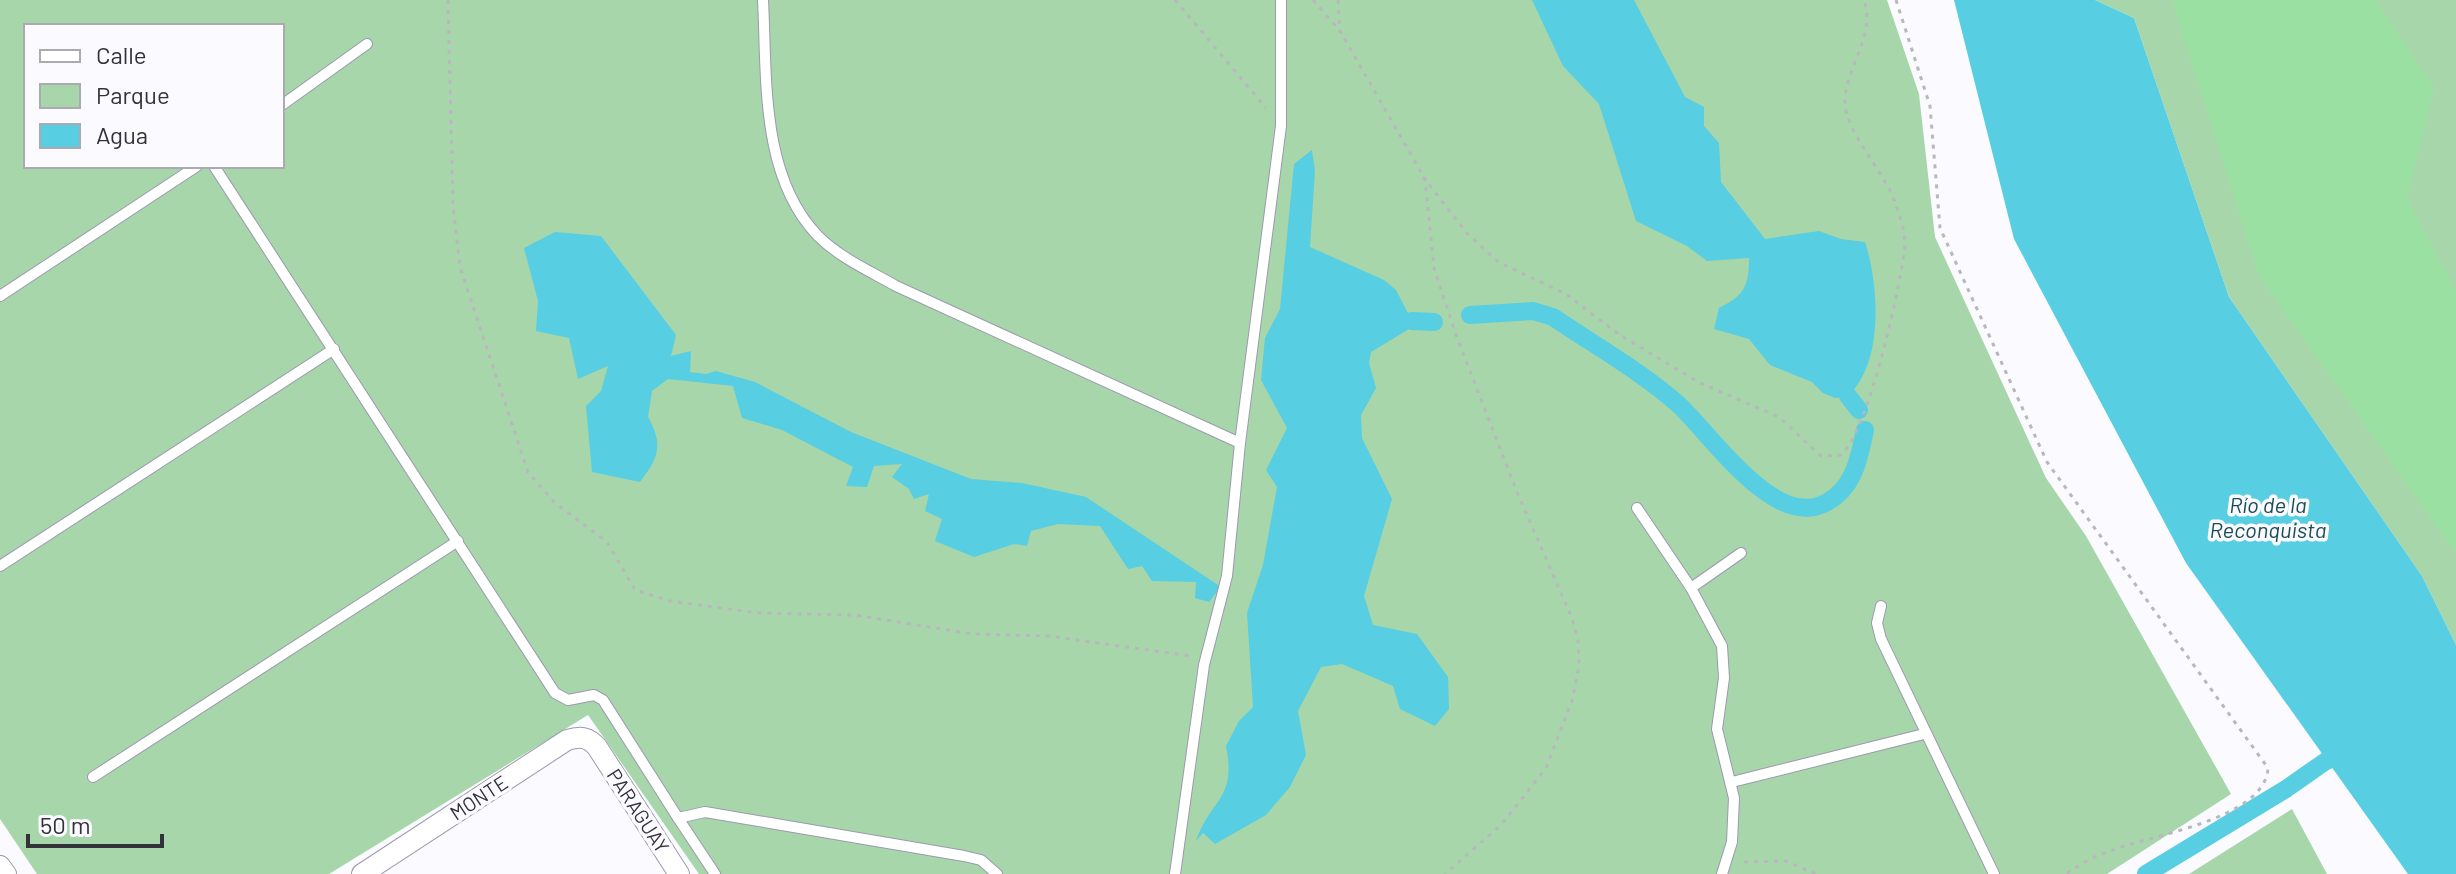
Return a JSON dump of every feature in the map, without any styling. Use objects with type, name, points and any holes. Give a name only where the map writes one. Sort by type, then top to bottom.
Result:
[{"type":"street","name":"MONTE","points":[[362,874],[567,740],[580,737],[590,739],[597,747]]},
{"type":"street","name":"PARAGUAY","points":[[597,747],[679,874]]},
{"type":"street","points":[[0,866],[6,874]]},
{"type":"lane","points":[[763,0],[768,95],[777,160],[795,201],[817,235],[843,256],[896,286],[1240,443]]},
{"type":"lane","points":[[1175,874],[1204,665],[1227,576],[1240,443],[1281,126],[1281,0]]},
{"type":"lane","points":[[284,104],[367,44]]},
{"type":"lane","points":[[0,296],[194,168]]},
{"type":"lane","points":[[215,168],[555,693],[568,700],[594,695],[603,700],[715,874]]},
{"type":"lane","points":[[0,566],[334,349]]},
{"type":"lane","points":[[1637,508],[1691,588],[1722,646],[1724,678],[1717,729],[1719,749],[1732,782],[1734,822],[1722,874]]},
{"type":"lane","points":[[93,777],[458,541]]},
{"type":"lane","points":[[1691,588],[1741,553]]},
{"type":"lane","points":[[1881,606],[1877,623],[1881,639],[1924,734],[1994,874]]},
{"type":"lane","points":[[1732,782],[1924,734]]},
{"type":"lane","points":[[678,818],[705,812],[964,856],[981,860],[997,874]]},
{"type":"path","points":[[448,0],[453,206],[460,267],[528,472],[554,502],[607,542],[635,590],[670,601],[758,613],[855,615],[973,634],[1048,636],[1181,653],[1204,665]]},
{"type":"path","points":[[1175,0],[1281,126]]},
{"type":"path","points":[[1313,0],[1340,31],[1423,177],[1467,233],[1508,268],[1566,294],[1620,335],[1692,379],[1779,417],[1821,456],[1831,458],[1841,455],[1850,447],[1867,410],[1904,252],[1895,201],[1847,111],[1845,100],[1867,27],[1864,0]]},
{"type":"path","points":[[1338,0],[1340,31]]},
{"type":"path","points":[[1896,0],[1930,106],[1940,228],[2047,462],[2268,768],[2268,778],[2260,787],[2225,815],[2109,851],[2066,874]]},
{"type":"path","points":[[1423,177],[1434,268],[1456,335],[1517,492],[1572,618],[1579,666],[1562,734],[1546,768],[1501,825],[1445,874]]},
{"type":"path","points":[[1744,862],[1785,861],[1816,874]]},
{"type":"green space","points":[[0,0],[1887,0],[1919,94],[1935,237],[2046,478],[2086,536],[2231,794],[2107,874],[699,874],[588,715],[329,874],[37,874],[0,819]]},
{"type":"green space","points":[[2095,0],[2456,0],[2456,645],[2422,576],[2229,297],[2134,18]]},
{"type":"green space","points":[[2172,0],[2375,0],[2434,88],[2407,198],[2456,292],[2456,553],[2259,276]]},
{"type":"green space","points":[[2292,809],[2327,874],[2189,874]]},
{"type":"water","points":[[1532,0],[1634,0],[1685,97],[1704,107],[1704,126],[1719,143],[1721,182],[1765,239],[1819,231],[1841,239],[1865,242],[1875,301],[1873,344],[1860,382],[1848,396],[1835,398],[1823,393],[1812,382],[1770,365],[1749,339],[1714,329],[1719,308],[1734,299],[1746,283],[1749,258],[1707,261],[1687,246],[1636,221],[1599,104],[1563,66]]},
{"type":"water","name":"Río de la Reconquista","points":[[1954,0],[2095,0],[2134,18],[2229,297],[2422,576],[2456,645],[2456,874],[2408,874],[2186,563],[2014,239]]},
{"type":"water","points":[[1312,150],[1315,170],[1310,247],[1384,280],[1396,290],[1412,321],[1409,329],[1371,352],[1369,363],[1376,388],[1361,415],[1362,438],[1392,499],[1364,596],[1373,625],[1417,634],[1448,677],[1449,709],[1435,726],[1400,709],[1393,686],[1342,664],[1321,667],[1298,711],[1306,755],[1290,787],[1266,815],[1215,844],[1203,833],[1196,841],[1225,789],[1228,778],[1226,746],[1239,721],[1253,707],[1247,613],[1263,565],[1277,487],[1266,470],[1287,428],[1261,380],[1265,338],[1280,309],[1294,164]]},
{"type":"water","points":[[555,232],[601,236],[676,335],[671,356],[691,351],[690,372],[706,374],[716,371],[755,382],[851,432],[971,479],[1022,483],[1086,497],[1221,587],[1209,602],[1195,598],[1196,582],[1152,581],[1142,566],[1128,569],[1100,526],[1058,524],[1031,531],[1027,546],[1014,544],[974,557],[935,541],[942,519],[925,511],[929,494],[914,499],[909,489],[892,477],[902,464],[874,466],[867,487],[846,486],[853,467],[782,430],[742,418],[733,386],[668,379],[652,391],[648,417],[656,436],[657,451],[640,482],[592,472],[586,406],[601,391],[608,366],[578,379],[569,338],[536,331],[538,301],[524,248]]},
{"type":"waterway","points":[[1470,315],[1533,311],[1553,317],[1665,393],[1763,490],[1783,502],[1802,508],[1821,505],[1841,492],[1853,474],[1865,430]]},
{"type":"waterway","points":[[1412,321],[1434,322]]},
{"type":"waterway","points":[[1848,396],[1859,410]]},
{"type":"waterway","points":[[2146,874],[2286,789],[2326,761],[2348,751]]}]
